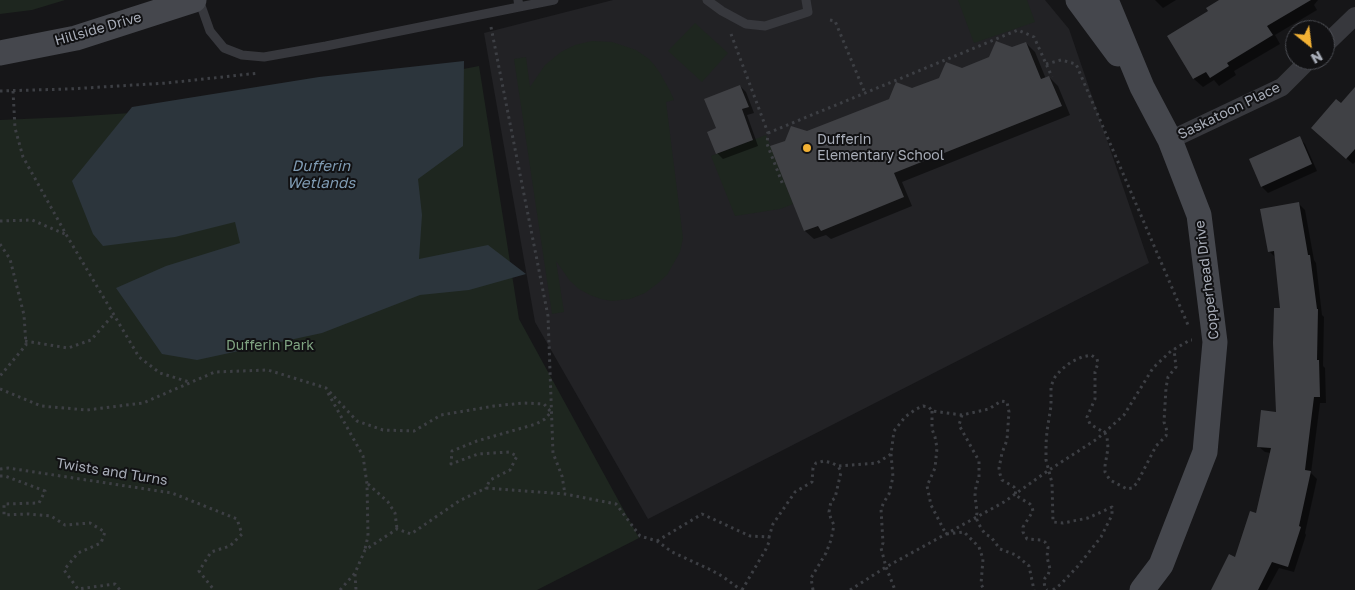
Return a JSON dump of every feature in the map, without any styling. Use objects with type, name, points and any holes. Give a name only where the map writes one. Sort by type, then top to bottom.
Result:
[{"type":"street","name":"Hillside Drive","points":[[0,53],[76,38],[194,0]]},
{"type":"street","name":"Copperhead Drive","points":[[1078,0],[1142,87]]},
{"type":"street","name":"Copperhead Drive","points":[[1106,0],[1142,87],[1170,140],[1199,215],[1215,342],[1205,452],[1161,565],[1142,590]]},
{"type":"street","points":[[1335,35],[1355,16]]},
{"type":"street","name":"Saskatoon Place","points":[[1170,140],[1282,87],[1300,70]]},
{"type":"lane","points":[[199,0],[210,31],[224,48],[242,55],[264,57],[326,46],[519,3],[554,0]]},
{"type":"lane","points":[[707,0],[722,11],[746,24],[764,26],[808,12],[806,0]]},
{"type":"path","points":[[830,20],[835,21],[865,93]]},
{"type":"path","points":[[491,25],[548,316],[553,453],[562,476],[565,494]]},
{"type":"path","points":[[768,133],[1018,30],[1034,37],[1052,76]]},
{"type":"path","points":[[730,32],[768,133],[767,144],[783,185]]},
{"type":"path","points":[[1046,64],[1061,60],[1076,64],[1189,328]]},
{"type":"path","points":[[0,91],[167,83],[261,73]]},
{"type":"path","points":[[13,91],[15,128],[23,157],[67,236],[139,357],[160,373],[190,382]]},
{"type":"path","points":[[0,221],[32,220],[67,236]]},
{"type":"path","points":[[0,244],[10,259],[24,315],[26,344],[0,376]]},
{"type":"path","points":[[25,341],[68,348],[91,340],[114,314]]},
{"type":"path","points":[[1190,334],[1190,340]]},
{"type":"path","points":[[850,590],[886,567],[1016,495],[1049,470],[1098,439],[1124,415],[1153,368],[1174,349],[1190,340],[1215,342]]},
{"type":"path","points":[[1053,590],[1078,566],[1101,537],[1112,515],[1112,507],[1088,518],[1053,522],[1052,484],[1046,460],[1046,444],[1051,386],[1055,377],[1071,362],[1082,357],[1091,355],[1097,359],[1095,399],[1087,418],[1090,424],[1107,436],[1108,448],[1105,472],[1110,480],[1127,489],[1132,488],[1137,483],[1156,446],[1166,436],[1167,431],[1164,422],[1166,388],[1168,377],[1176,367],[1174,349]]},
{"type":"path","points":[[0,390],[42,406],[87,410],[143,403],[215,372],[268,370],[326,388],[357,421],[383,430],[414,430],[440,414],[509,404],[544,404],[551,412],[540,422],[477,441],[452,451],[451,464],[478,454],[508,452],[518,456],[510,470],[490,480],[486,488]]},
{"type":"path","points":[[326,388],[363,456],[368,484],[368,536],[355,573],[340,590]]},
{"type":"path","points":[[895,590],[886,567],[882,548],[881,509],[889,494],[893,477],[891,454],[894,431],[916,409],[923,406],[929,407],[932,411],[962,415],[989,409],[1001,401],[1007,402],[1009,412],[1007,440],[999,468],[1002,480],[1014,487],[1016,495]]},
{"type":"path","points":[[932,411],[932,429],[937,448],[935,468],[927,486],[931,505],[946,534]]},
{"type":"path","points":[[962,415],[960,425],[979,461],[979,477],[976,486],[976,518],[978,523],[1000,549],[1016,555],[1029,566],[1034,590]]},
{"type":"path","points":[[364,550],[397,530],[411,534],[459,501],[486,488],[565,494],[616,504],[640,536],[657,541],[672,552],[710,569],[741,590],[766,549],[773,524],[795,492],[812,482],[813,468],[816,463],[824,461],[838,466],[877,463],[891,454]]},
{"type":"path","points":[[813,590],[811,578],[826,553],[831,540],[834,525],[829,512],[831,501],[835,498],[841,472],[838,466]]},
{"type":"path","name":"Twists and Turns","points":[[0,469],[8,468],[172,493],[237,519],[242,534],[230,546],[212,552],[199,571],[214,590]]},
{"type":"path","points":[[0,476],[5,476],[45,491],[39,503],[4,504],[4,515],[28,514],[51,516],[65,525],[90,523],[105,532],[101,543],[78,553],[64,570],[78,589],[115,584],[120,590]]},
{"type":"path","points":[[368,484],[388,502],[395,513],[397,530]]},
{"type":"path","points":[[1016,495],[1030,504],[1033,511],[1024,527],[1024,536],[1027,539],[1041,540],[1048,547],[1047,557],[1050,569],[1044,582],[1047,590]]},
{"type":"path","points":[[657,541],[702,514],[750,536],[769,537]]},
{"type":"path","points":[[946,534],[964,532],[979,547],[983,559],[981,584],[984,590]]},
{"type":"path","points":[[355,573],[356,590]]},
{"type":"shaded area","name":"Dufferin Elementary School","points":[[613,0],[1045,0],[1069,29],[1149,263],[648,519],[535,322],[484,33]]},
{"type":"green space","points":[[0,0],[65,0],[32,10],[0,14]]},
{"type":"green space","points":[[958,0],[1027,0],[1035,22],[974,43]]},
{"type":"green space","points":[[695,23],[728,53],[702,82],[668,51]]},
{"type":"green space","points":[[592,41],[612,42],[636,50],[655,66],[670,91],[674,100],[666,102],[683,238],[680,252],[667,275],[645,293],[630,299],[612,301],[590,295],[570,281],[556,261],[564,312],[552,314],[514,59],[526,57],[530,87],[545,65],[561,52],[575,45]]},
{"type":"green space","name":"Dufferin Park","points":[[479,66],[519,319],[639,538],[537,590],[0,590],[0,120],[161,111],[432,75]]},
{"type":"green space","points":[[766,135],[793,204],[780,209],[735,216],[711,156]]},
{"type":"water","name":"Dufferin Wetlands","points":[[464,61],[463,146],[418,179],[422,215],[419,259],[488,245],[526,274],[469,290],[420,295],[322,333],[197,360],[162,354],[116,288],[166,266],[240,243],[235,222],[175,237],[103,246],[93,234],[72,181],[132,107],[319,77]]},
{"type":"building","points":[[1219,0],[1311,0],[1267,26],[1273,35],[1227,63],[1229,66],[1210,78],[1206,72],[1193,79],[1167,36],[1208,11],[1206,8]]},
{"type":"building","points":[[996,41],[1012,47],[1026,42],[1041,79],[1049,76],[1062,106],[894,173],[904,197],[821,231],[818,226],[804,231],[770,146],[785,141],[791,126],[807,131],[889,99],[896,82],[912,88],[939,78],[946,62],[962,68],[989,57]]},
{"type":"building","points":[[740,85],[749,107],[742,109],[753,140],[716,154],[707,132],[716,128],[704,99]]},
{"type":"building","points":[[1355,87],[1355,149],[1346,159],[1311,128],[1336,99],[1341,103]]},
{"type":"building","points":[[1300,136],[1312,164],[1261,187],[1249,159]]},
{"type":"building","points":[[1299,202],[1308,255],[1310,255],[1318,309],[1317,360],[1319,360],[1320,397],[1314,397],[1305,470],[1311,471],[1299,526],[1301,527],[1288,567],[1272,562],[1258,590],[1211,590],[1229,554],[1235,557],[1250,511],[1256,513],[1271,448],[1257,447],[1261,410],[1276,412],[1273,343],[1274,308],[1280,308],[1274,251],[1268,252],[1260,209]]},
{"type":"place","name":"Dufferin Elementary School","points":[[807,148]]}]
